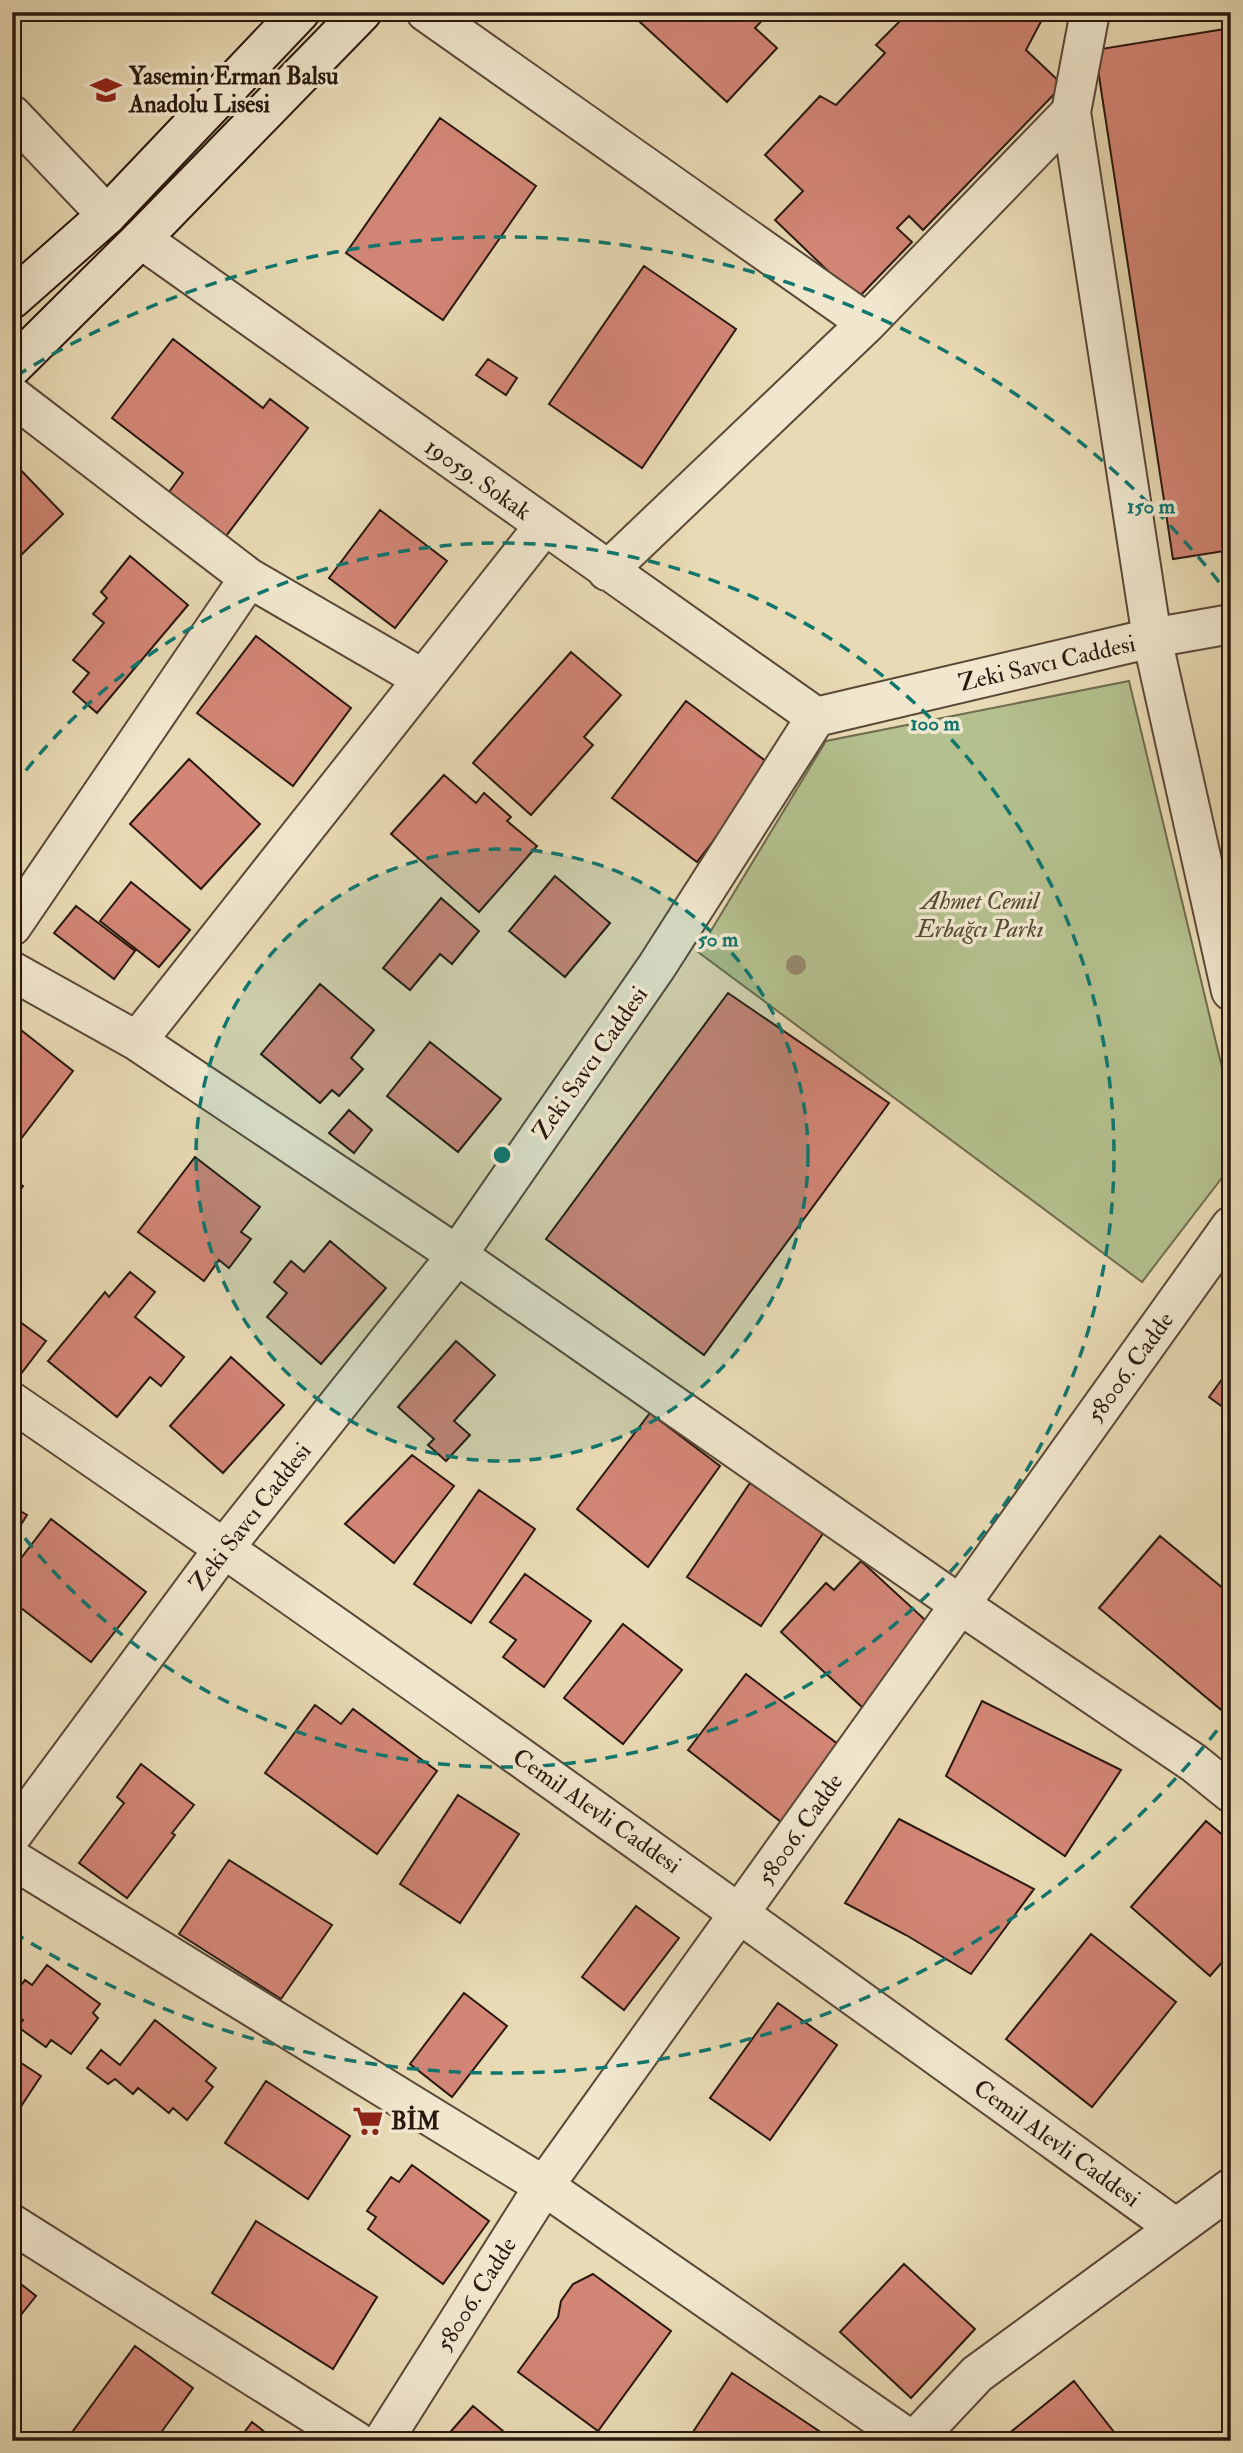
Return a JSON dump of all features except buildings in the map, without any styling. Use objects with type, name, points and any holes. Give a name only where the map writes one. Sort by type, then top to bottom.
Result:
[{"type":"street","points":[[12,299],[107,215],[300,12]]},
{"type":"street","points":[[12,367],[362,12]]},
{"type":"street","points":[[426,12],[867,323]]},
{"type":"street","points":[[1090,12],[1071,112],[1152,638],[1231,991]]},
{"type":"street","points":[[607,571],[867,323],[1071,112]]},
{"type":"street","points":[[12,115],[107,215]]},
{"type":"street","name":"19059. Sokak","points":[[141,239],[816,717]]},
{"type":"street","points":[[12,396],[249,578],[423,679]]},
{"type":"street","points":[[137,1041],[544,526]]},
{"type":"street","points":[[12,926],[249,578]]},
{"type":"street","name":"Zeki Savcı Caddesi","points":[[12,1835],[225,1548],[457,1255],[657,966],[816,717],[1152,638],[1231,624]]},
{"type":"street","points":[[12,971],[137,1041],[457,1255],[959,1604],[1194,1763],[1231,1793]]},
{"type":"street","name":"58006. Cadde","points":[[383,2441],[544,2186],[1231,1226]]},
{"type":"street","name":"Cemil Alevli Caddesi","points":[[12,1402],[225,1548],[1176,2228]]},
{"type":"street","points":[[12,1859],[544,2186],[913,2441],[977,2374],[1231,2188]]},
{"type":"street","points":[[12,2224],[356,2441]]},
{"type":"green space","name":"Ahmet Cemil Erbağcı Parkı","points":[[1129,681],[1231,1105],[1231,1166],[1142,1282],[698,952],[826,741]]},
{"type":"place","name":"Yasemin Erman Balsu Anadolu Lisesi","points":[[106,90]]},
{"type":"place","name":"BİM","points":[[368,2121]]}]
